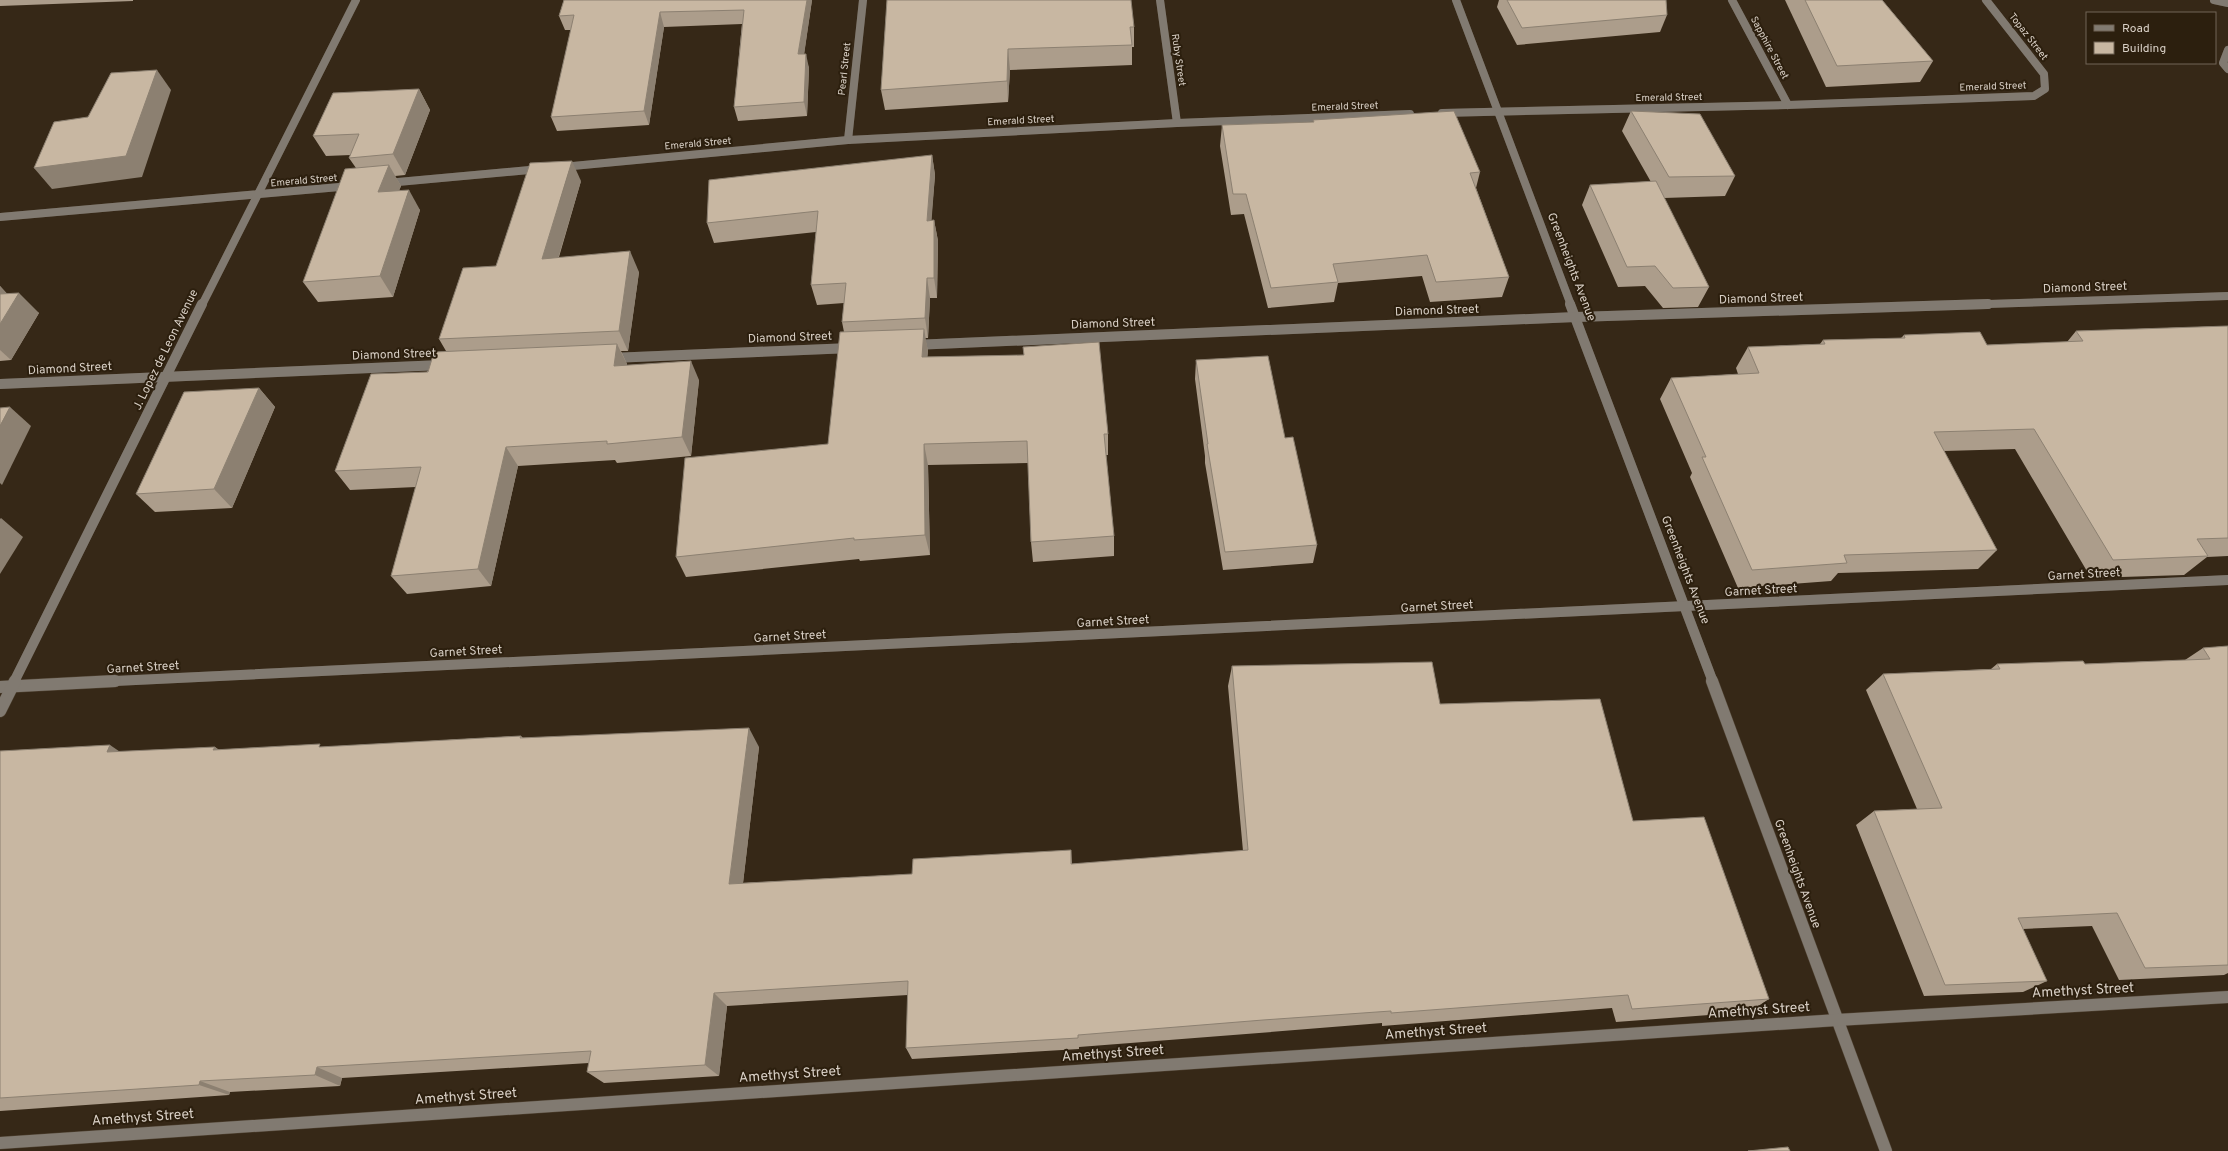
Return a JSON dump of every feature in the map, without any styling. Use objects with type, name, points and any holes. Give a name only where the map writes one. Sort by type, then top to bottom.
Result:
[{"type":"street","name":"J. Lopez de Leon Avenue","points":[[0,711],[256,195],[356,0]]},
{"type":"street","name":"Pearl Street","points":[[848,140],[862,0]]},
{"type":"street","name":"Ruby Street","points":[[1160,0],[1177,123]]},
{"type":"street","name":"Greenheights Avenue","points":[[1456,0],[1686,608],[1886,1151]]},
{"type":"street","name":"Sapphire Street","points":[[1732,0],[1788,105]]},
{"type":"street","name":"Topaz Street","points":[[1986,0],[2044,74],[2045,89]]},
{"type":"street","points":[[2214,0],[2228,2]]},
{"type":"street","points":[[2228,50],[2223,63],[2228,70]]},
{"type":"street","name":"Emerald Street","points":[[1436,113],[1788,105],[2034,96],[2045,89]]},
{"type":"street","name":"Emerald Street","points":[[376,184],[848,140],[1177,123],[1420,114]]},
{"type":"street","name":"Emerald Street","points":[[0,217],[360,185]]},
{"type":"street","name":"Diamond Street","points":[[900,346],[1576,317],[2228,296]]},
{"type":"street","name":"Diamond Street","points":[[605,358],[860,347]]},
{"type":"street","name":"Diamond Street","points":[[0,384],[453,365]]},
{"type":"street","name":"Garnet Street","points":[[0,687],[1686,608],[2228,580]]},
{"type":"street","name":"Amethyst Street","points":[[0,1143],[1837,1020],[2228,997]]},
{"type":"building","points":[[564,0],[807,0],[798,54],[806,54],[804,102],[734,107],[744,10],[660,12],[644,111],[551,117],[574,15],[559,16]]},
{"type":"building","points":[[887,0],[1131,0],[1134,27],[1130,27],[1132,45],[1008,49],[1007,81],[881,90]]},
{"type":"building","points":[[1507,0],[1666,0],[1667,15],[1522,28]]},
{"type":"building","points":[[1805,0],[1882,0],[1933,61],[1837,66]]},
{"type":"building","points":[[157,70],[126,156],[34,168],[54,122],[88,117],[111,73]]},
{"type":"building","points":[[419,89],[393,154],[349,158],[359,134],[313,136],[333,93]]},
{"type":"building","points":[[1454,111],[1480,172],[1470,173],[1509,277],[1436,282],[1427,255],[1333,264],[1338,282],[1271,288],[1246,194],[1233,194],[1222,125],[1314,122],[1313,120]]},
{"type":"building","points":[[1631,111],[1700,114],[1735,176],[1669,177]]},
{"type":"building","points":[[932,155],[927,221],[934,220],[934,278],[927,278],[925,318],[842,322],[846,283],[811,285],[818,211],[707,223],[709,180]]},
{"type":"building","points":[[572,161],[542,259],[630,251],[619,331],[439,339],[463,268],[496,266],[530,163]]},
{"type":"building","points":[[389,165],[378,192],[409,190],[380,276],[303,282],[345,169]]},
{"type":"building","points":[[1656,181],[1709,287],[1673,288],[1655,266],[1627,267],[1590,185]]},
{"type":"building","points":[[19,293],[0,324],[0,294]]},
{"type":"building","points":[[2228,326],[2228,538],[2197,539],[2208,556],[2113,560],[2034,429],[1934,432],[1997,550],[1844,555],[1847,563],[1752,570],[1702,457],[1706,457],[1671,378],[1759,373],[1748,347],[1825,344],[1823,340],[1905,338],[1904,335],[1980,332],[1987,345],[2083,341],[2076,331]]},
{"type":"building","points":[[924,329],[922,357],[1024,355],[1023,347],[1099,342],[1108,434],[1104,434],[1114,536],[1031,542],[1027,441],[924,444],[925,535],[854,540],[854,538],[676,557],[685,458],[828,444],[840,332]]},
{"type":"building","points":[[617,344],[614,366],[691,361],[682,437],[607,444],[607,441],[506,447],[478,569],[391,576],[421,467],[335,471],[371,374],[428,372],[434,352]]},
{"type":"building","points":[[1268,356],[1285,438],[1293,437],[1317,545],[1225,552],[1207,444],[1196,360]]},
{"type":"building","points":[[259,388],[214,489],[136,494],[184,392]]},
{"type":"building","points":[[10,407],[0,426],[0,408]]},
{"type":"building","points":[[2228,646],[2228,965],[2145,968],[2117,913],[2018,918],[2047,981],[1945,985],[1874,811],[1942,808],[1883,674],[2000,669],[1997,664],[2083,661],[2085,664],[2210,659],[2203,648]]},
{"type":"building","points":[[1432,662],[1440,704],[1600,699],[1633,821],[1704,817],[1769,999],[1632,1009],[1628,995],[1391,1013],[1391,1011],[1263,1020],[1078,1035],[1078,1038],[906,1048],[908,981],[714,993],[705,1065],[587,1072],[591,1051],[317,1067],[315,1075],[200,1081],[199,1085],[0,1098],[0,751],[110,745],[107,752],[215,747],[213,750],[320,744],[319,747],[521,736],[520,738],[749,728],[729,884],[912,874],[913,859],[1071,850],[1071,864],[1248,850],[1232,666]]},
{"type":"building","points":[[1788,1147],[1790,1151],[1748,1151]]}]
